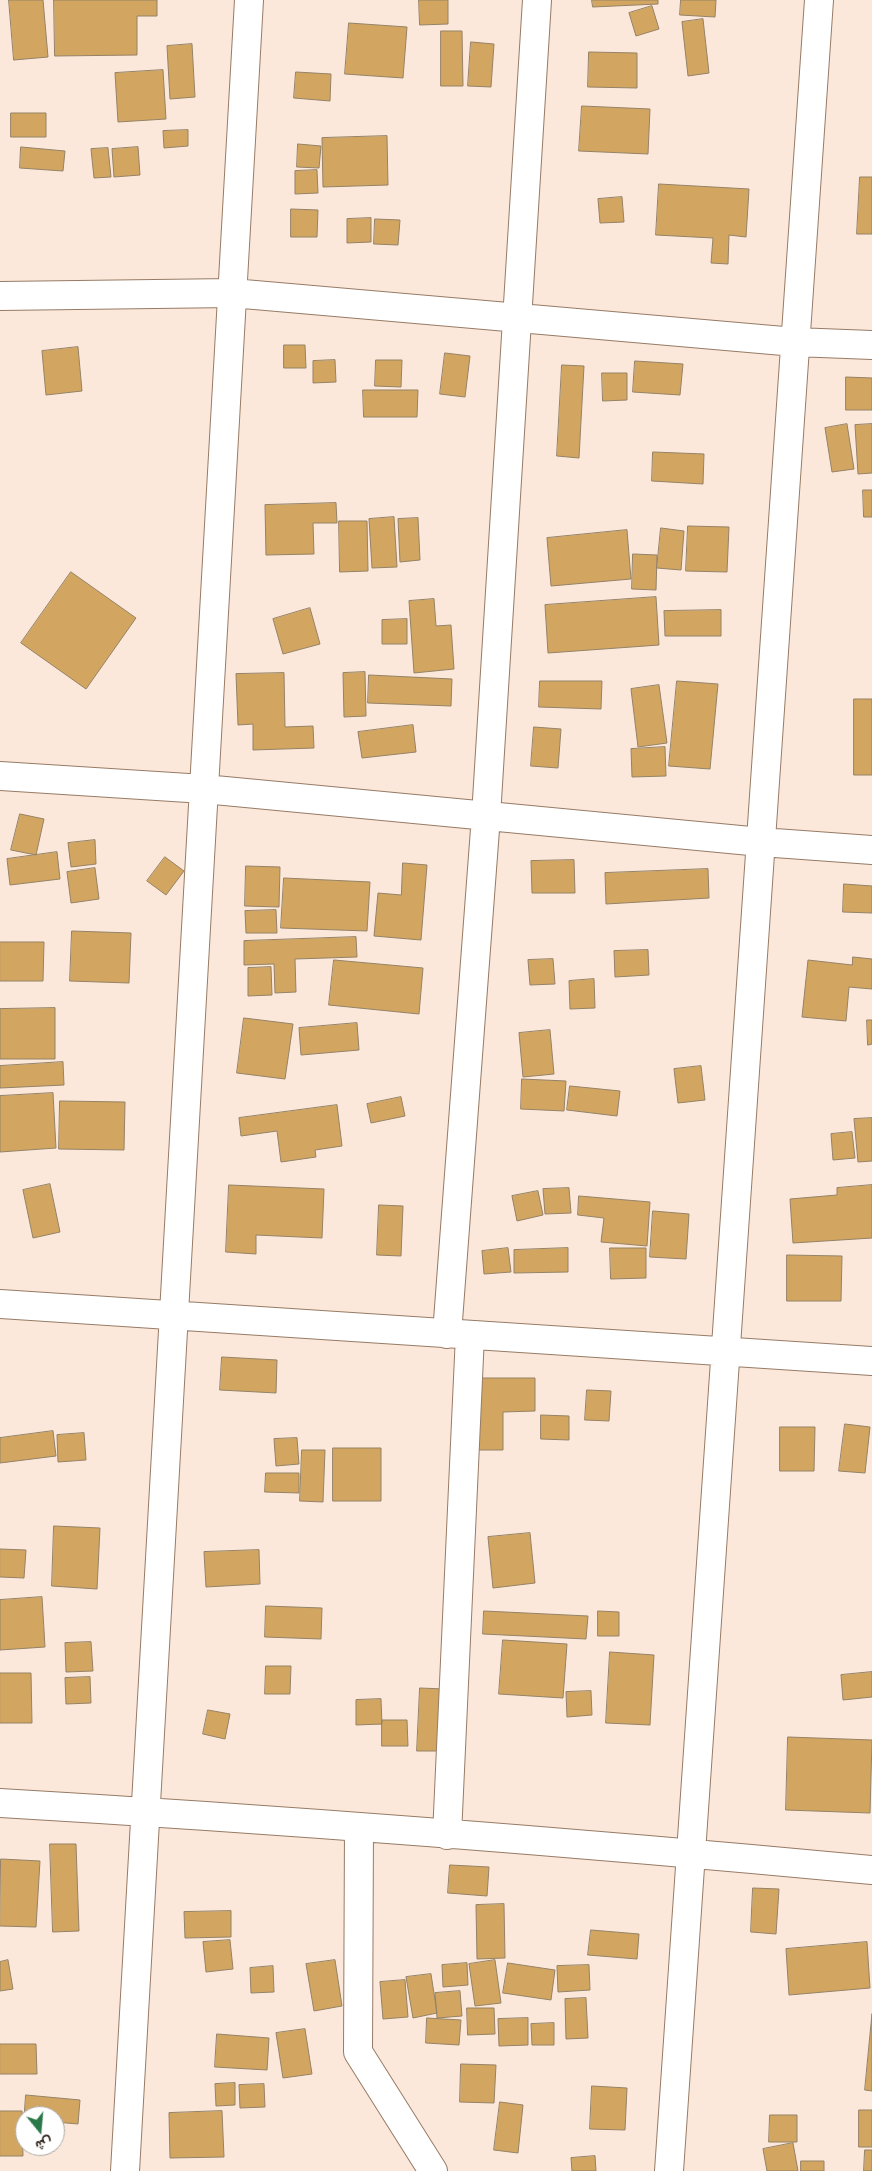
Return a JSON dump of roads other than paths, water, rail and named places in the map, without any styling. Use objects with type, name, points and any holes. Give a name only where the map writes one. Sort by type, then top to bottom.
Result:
[{"type":"street","points":[[125,2171],[249,0]]},
{"type":"street","points":[[447,1834],[459,1334],[486,816],[537,0]]},
{"type":"street","points":[[669,2171],[819,0]]},
{"type":"street","points":[[0,296],[232,293],[795,342],[872,344]]},
{"type":"street","points":[[0,776],[204,789],[761,842],[872,850]]},
{"type":"street","points":[[0,1304],[872,1362]]},
{"type":"street","points":[[0,1803],[447,1834],[872,1870]]},
{"type":"street","points":[[358,1828],[358,2052],[433,2171]]}]
